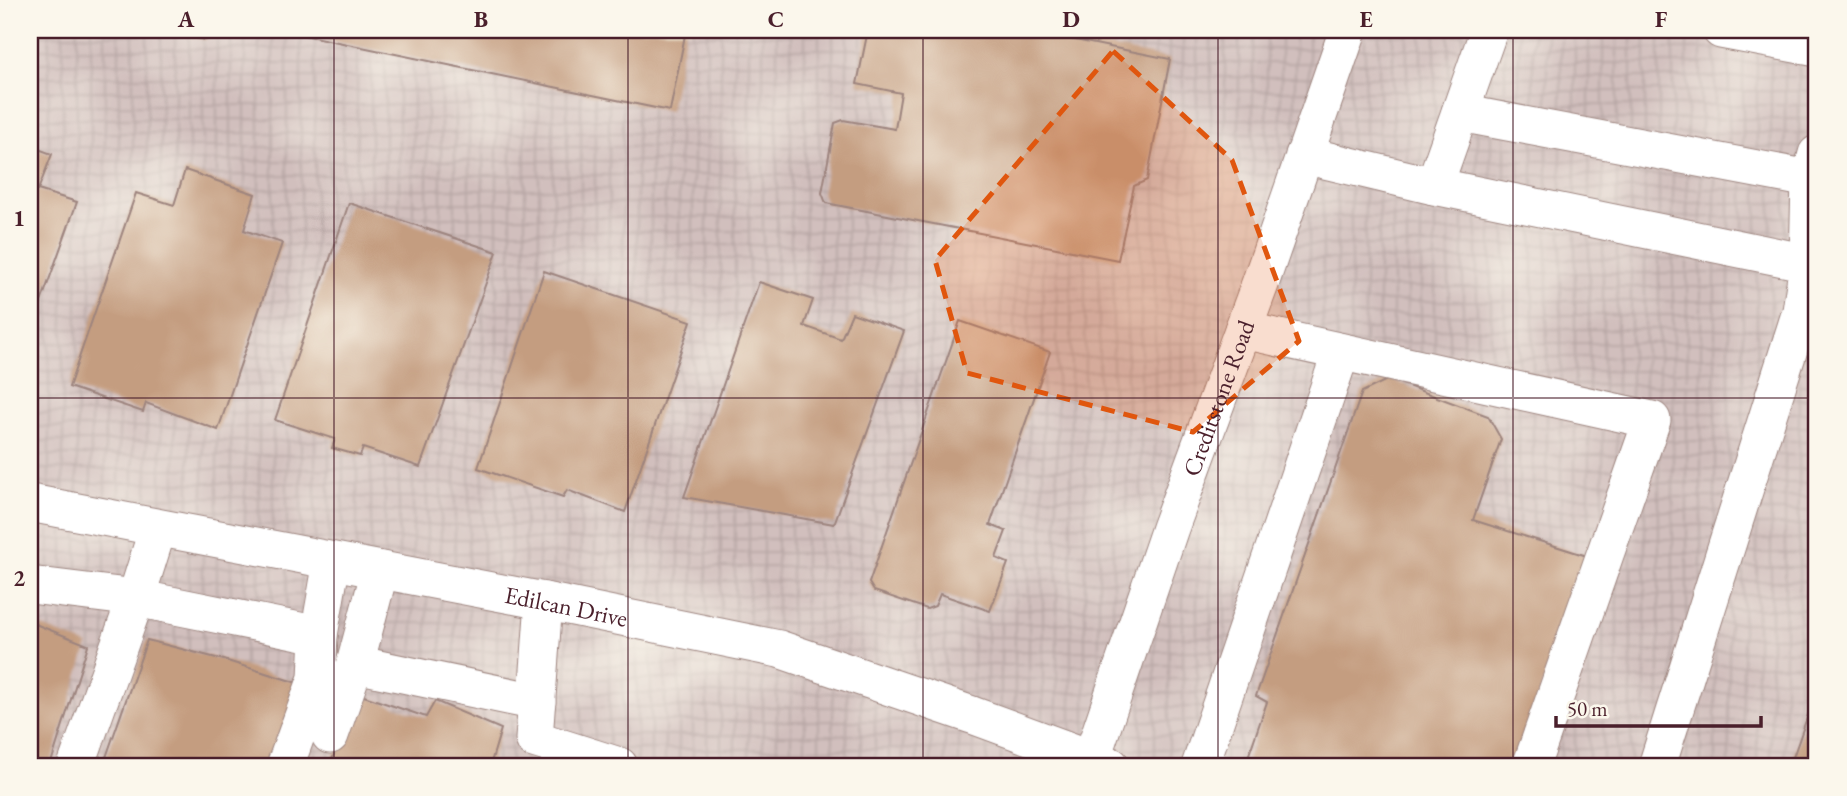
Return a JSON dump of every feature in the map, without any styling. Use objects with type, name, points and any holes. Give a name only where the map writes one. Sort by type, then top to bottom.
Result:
[{"type":"street","name":"Creditstone Road","points":[[1097,764],[1170,528],[1348,30]]},
{"type":"street","points":[[1434,186],[1489,30]]},
{"type":"street","points":[[1721,30],[1817,48]]},
{"type":"street","points":[[1460,113],[1813,166],[1808,263],[1801,312],[1657,766]]},
{"type":"street","points":[[1304,155],[1434,186],[1808,263]]},
{"type":"street","points":[[1243,330],[1652,420],[1531,766]]},
{"type":"street","points":[[1200,766],[1341,352]]},
{"type":"street","name":"Edilcan Drive","points":[[30,503],[544,601],[779,649],[1097,764]]},
{"type":"street","points":[[76,766],[159,528]]},
{"type":"street","points":[[285,766],[317,678],[319,635],[332,561]]},
{"type":"street","points":[[330,735],[355,664],[380,570]]},
{"type":"street","points":[[30,585],[136,598],[319,635]]},
{"type":"street","points":[[544,601],[534,739],[619,766]]},
{"type":"street","points":[[355,664],[537,702]]},
{"type":"highlighted area","points":[[1113,51],[1232,160],[1299,341],[1193,432],[967,373],[935,260]]},
{"type":"shaded area","points":[[30,30],[1817,30],[1817,766],[30,766]]},
{"type":"building","points":[[161,30],[220,30],[205,40]]},
{"type":"building","points":[[280,30],[686,30],[670,111]]},
{"type":"building","points":[[868,30],[1025,30],[1170,59],[1147,180],[1134,186],[1118,260],[826,203],[822,193],[835,123],[843,120],[895,129],[901,93],[857,84]]},
{"type":"building","points":[[30,146],[52,154],[38,190],[77,202],[30,333]]},
{"type":"building","points":[[185,170],[255,194],[244,230],[282,243],[218,430],[146,403],[143,412],[69,387],[136,193],[174,205]]},
{"type":"building","points":[[349,203],[497,252],[420,467],[363,448],[360,456],[332,448],[335,439],[275,420]]},
{"type":"building","points":[[544,271],[691,321],[625,512],[567,490],[563,497],[478,468]]},
{"type":"building","points":[[759,282],[813,300],[804,326],[841,339],[852,313],[904,331],[834,524],[684,497]]},
{"type":"building","points":[[960,321],[1050,352],[990,525],[1006,531],[996,558],[1008,563],[990,611],[940,594],[935,606],[927,609],[874,591],[869,583]]},
{"type":"building","points":[[1389,379],[1488,416],[1501,439],[1473,520],[1587,556],[1515,766],[1245,766],[1267,702],[1256,696],[1362,392]]},
{"type":"building","points":[[30,622],[88,645],[50,766],[30,766]]},
{"type":"building","points":[[147,640],[307,686],[277,766],[103,766]]},
{"type":"building","points":[[1817,689],[1817,766],[1790,766]]},
{"type":"building","points":[[355,693],[426,717],[435,701],[501,729],[490,766],[330,766]]}]
